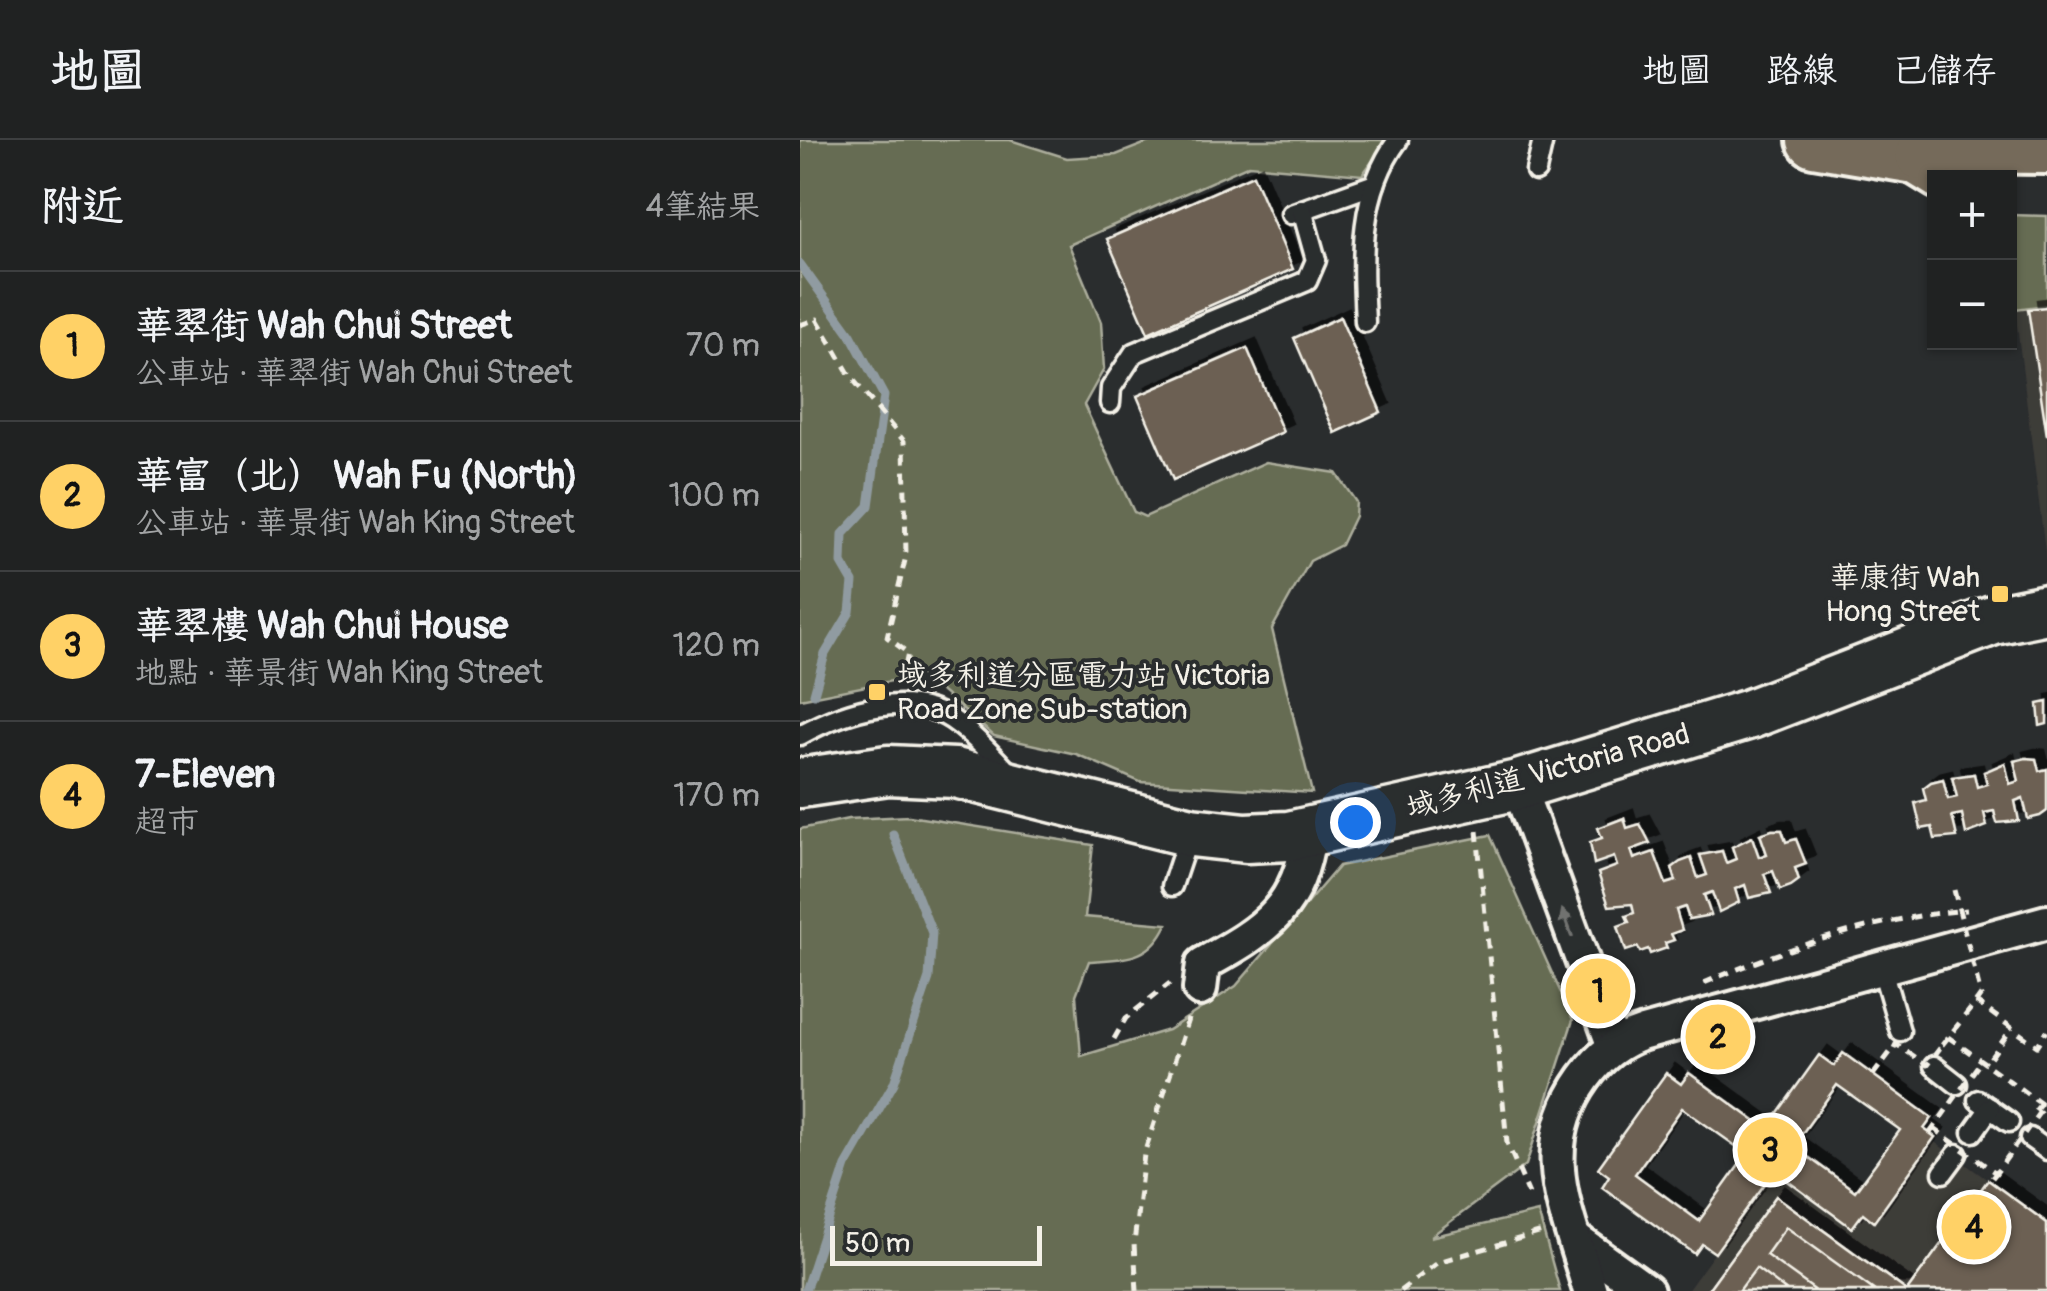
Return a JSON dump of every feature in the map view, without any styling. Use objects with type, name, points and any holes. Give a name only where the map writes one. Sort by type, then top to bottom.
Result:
[{"type":"main road","points":[[1814,140],[1916,157],[1937,170]]},
{"type":"main road","points":[[1916,157],[1944,146],[2047,147]]},
{"type":"main road","points":[[2017,179],[2047,180]]},
{"type":"main road","name":"域多利道 Victoria Road","points":[[800,783],[888,770],[955,774],[1025,787],[1191,832],[1266,838],[1310,832],[1518,785],[1750,714],[1993,620],[2047,609]]},
{"type":"street","points":[[1518,785],[1614,1047]]},
{"type":"street","points":[[1201,976],[1282,909],[1304,873],[1310,832]]},
{"type":"street","points":[[1590,1291],[1563,1235],[1556,1170],[1559,1123],[1578,1086],[1614,1047],[1644,1032],[2047,922]]},
{"type":"street","points":[[1563,1235],[1648,1291]]},
{"type":"lane","points":[[1365,322],[1361,240],[1375,184],[1398,140]]},
{"type":"lane","points":[[1536,171],[1543,140]]},
{"type":"lane","points":[[1110,402],[1111,388],[1134,353],[1307,281],[1316,260],[1296,212],[1375,184]]},
{"type":"lane","points":[[800,735],[877,706],[926,710],[958,724],[1025,787]]},
{"type":"lane","points":[[1172,886],[1191,832]]},
{"type":"lane","points":[[1882,968],[1897,1039]]},
{"type":"lane","points":[[1934,1066],[1957,1084]]},
{"type":"lane","points":[[1974,1132],[1984,1104],[2009,1122]]},
{"type":"lane","points":[[2030,1138],[2047,1150]]},
{"type":"lane","points":[[1943,1173],[1958,1154]]},
{"type":"path","points":[[800,325],[818,319],[851,376],[904,440],[906,556],[887,637],[908,653],[901,688]]},
{"type":"path","points":[[1476,830],[1507,1143],[1532,1200]]},
{"type":"path","points":[[1954,890],[1982,995],[1946,1039],[1983,1063],[2044,1106],[1994,1176],[1932,1131],[1983,1063],[2017,1032]]},
{"type":"path","points":[[1698,985],[1777,952],[1918,914],[1971,910]]},
{"type":"path","points":[[1114,1040],[1126,1018],[1152,997],[1201,976]]},
{"type":"path","points":[[1137,1291],[1134,1244],[1144,1154],[1201,976]]},
{"type":"path","points":[[1976,1002],[2036,1046],[2047,1031]]},
{"type":"path","points":[[1897,1039],[1896,1044],[1927,1065],[1940,1048]]},
{"type":"path","points":[[1874,1075],[1889,1055]]},
{"type":"path","points":[[2035,1111],[2047,1096]]},
{"type":"path","points":[[1400,1291],[1438,1262],[1563,1235]]},
{"type":"shaded area","points":[[2047,305],[2047,567],[2017,325],[2017,309]]},
{"type":"shaded area","points":[[1933,1141],[2047,1222],[2047,1291],[1687,1291],[1774,1171],[1852,1228],[1863,1213],[1875,1221]]},
{"type":"green space","points":[[800,140],[1010,140],[1067,158],[1116,155],[1154,140],[1388,140],[1362,175],[1249,165],[1069,245],[1101,322],[1104,369],[1084,405],[1134,512],[1145,517],[1266,462],[1336,473],[1356,502],[1355,516],[1341,545],[1310,561],[1272,629],[1312,793],[1140,782],[1076,754],[994,736],[922,675],[800,699]]},
{"type":"green space","points":[[2017,215],[2047,216],[2047,305],[2017,309]]},
{"type":"green space","points":[[909,816],[1093,845],[1085,917],[1167,924],[1144,951],[1125,958],[1089,961],[1076,995],[1081,1056],[1168,1030],[1236,986],[1339,866],[1490,835],[1573,1020],[1526,1165],[1430,1237],[1538,1212],[1560,1291],[800,1291],[800,829],[848,819]]},
{"type":"building","points":[[1253,175],[1293,269],[1148,333],[1107,239]]},
{"type":"building","points":[[2047,307],[2047,436],[2028,309]]},
{"type":"building","points":[[1340,317],[1381,412],[1335,433],[1294,338]]},
{"type":"building","points":[[1247,348],[1283,432],[1173,480],[1137,396]]},
{"type":"building","points":[[2047,702],[2047,724],[2040,726],[2038,704]]},
{"type":"building","points":[[2036,759],[2039,771],[2047,769],[2047,811],[2040,816],[2028,819],[2023,798],[2015,801],[2019,821],[1997,823],[1994,811],[1984,813],[1987,826],[1966,834],[1962,814],[1952,816],[1957,837],[1935,839],[1932,827],[1921,829],[1915,803],[1926,800],[1923,788],[1931,782],[1943,779],[1948,799],[1957,797],[1952,777],[1974,774],[1977,787],[1987,784],[1984,772],[2005,763],[2010,784],[2019,781],[2014,761]]},
{"type":"building","points":[[1624,818],[1627,828],[1640,824],[1650,843],[1631,850],[1634,859],[1654,852],[1666,884],[1676,881],[1672,868],[1680,862],[1691,858],[1698,878],[1707,875],[1700,855],[1722,851],[1726,863],[1736,859],[1732,847],[1752,837],[1759,857],[1767,854],[1760,834],[1772,830],[1782,830],[1786,842],[1796,839],[1806,864],[1795,868],[1799,880],[1780,890],[1773,871],[1764,874],[1771,893],[1749,898],[1745,885],[1735,889],[1739,902],[1719,912],[1712,892],[1704,895],[1711,915],[1689,919],[1685,907],[1676,910],[1682,930],[1671,934],[1674,940],[1665,943],[1667,948],[1650,954],[1648,949],[1640,952],[1638,947],[1626,951],[1618,926],[1629,922],[1626,916],[1634,913],[1632,904],[1609,906],[1598,873],[1617,866],[1614,857],[1594,864],[1590,842],[1602,838],[1598,828]]},
{"type":"building","points":[[1843,1053],[1932,1118],[1924,1129],[1935,1137],[1874,1222],[1863,1213],[1852,1228],[1774,1171],[1715,1253],[1702,1244],[1695,1254],[1602,1187],[1609,1176],[1598,1168],[1666,1073],[1681,1084],[1689,1073],[1766,1129],[1819,1055],[1834,1066]],"holes":[[[1837,1085],[1900,1130],[1855,1191],[1793,1146]],[[1682,1108],[1747,1154],[1699,1221],[1635,1174]]]},
{"type":"building","points":[[1988,1180],[2047,1223],[2047,1291],[2021,1291],[1987,1267],[1973,1287],[1978,1291],[1907,1291]]},
{"type":"building","points":[[1988,1180],[2047,1223],[2047,1291],[1907,1291]]},
{"type":"building","points":[[1776,1196],[1907,1291],[1707,1291]]},
{"type":"building","points":[[1776,1196],[1907,1291],[1707,1291]]},
{"type":"building","points":[[1786,1227],[1875,1291],[1816,1291],[1766,1255]]},
{"type":"building","points":[[1756,1268],[1787,1291],[1739,1291]]},
{"type":"waterway","points":[[800,264],[851,335],[884,396],[869,506],[843,534],[842,563],[853,582],[850,612],[825,654],[814,694]]},
{"type":"waterway","points":[[805,1291],[846,1166],[894,1083],[929,978],[932,933],[893,834]]},
{"type":"place","name":"華康街 Wah Hong Street","points":[[2000,594]]},
{"type":"place","name":"域多利道分區電力站 Victoria Road Zone Sub-station","points":[[877,692]]},
{"type":"place","name":"華翠街 Wah Chui Street","points":[[1598,991]]},
{"type":"place","name":"華富（北） Wah Fu (North)","points":[[1718,1037]]},
{"type":"place","name":"華翠樓 Wah Chui House","points":[[1770,1150]]},
{"type":"place","name":"7-Eleven","points":[[1974,1227]]}]
